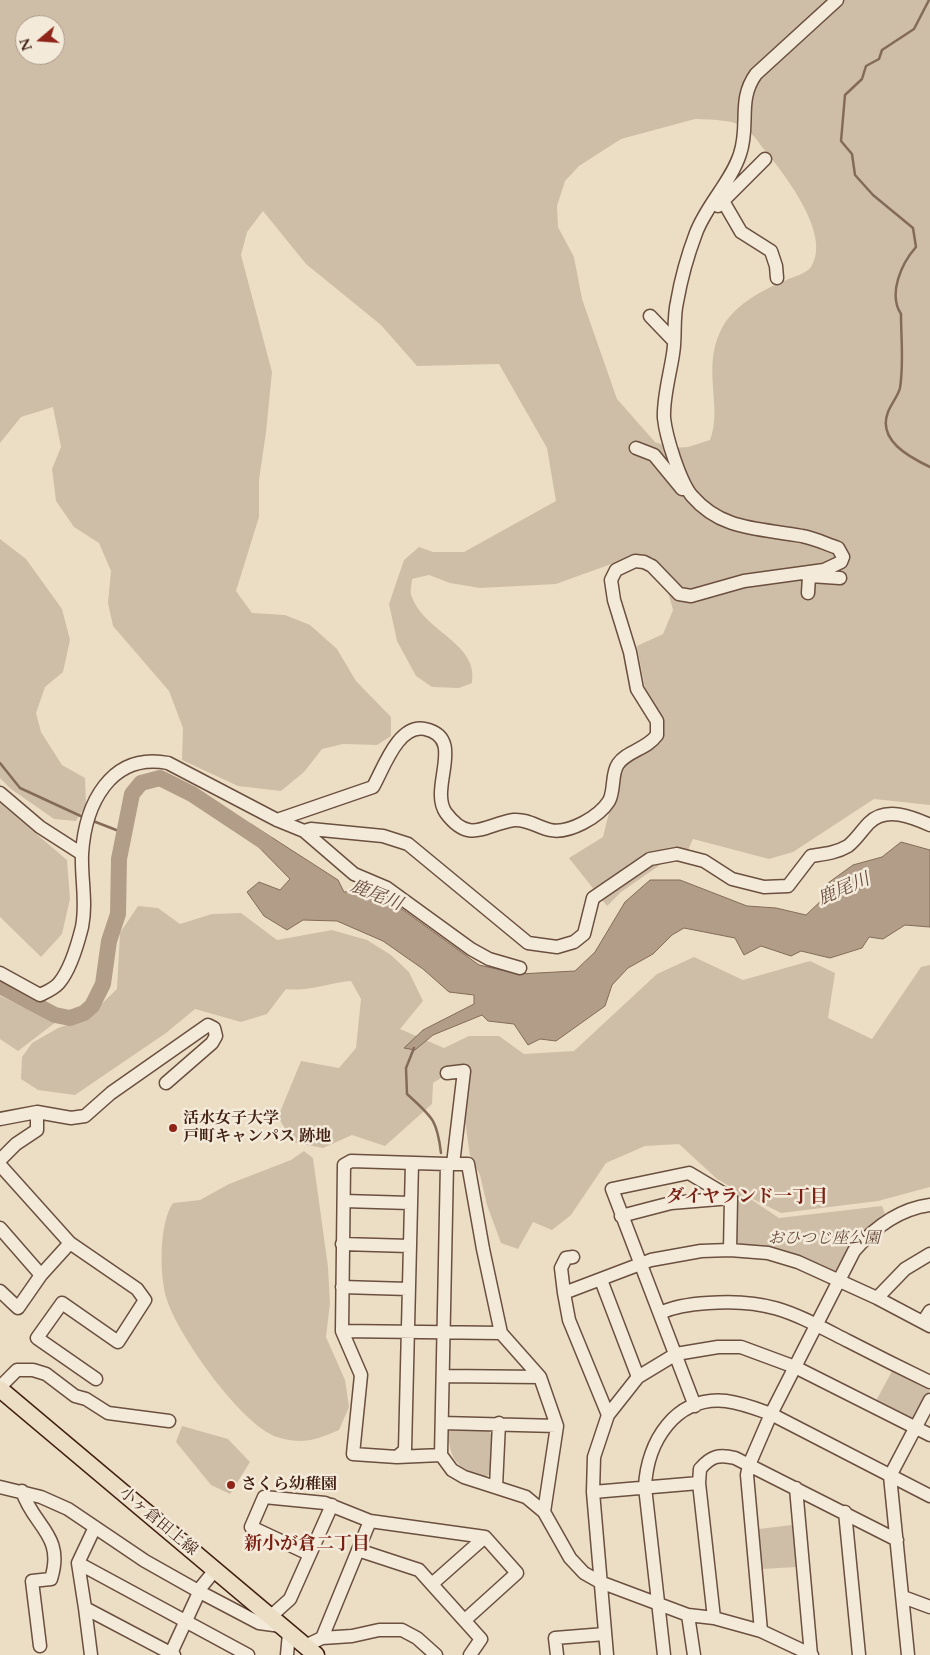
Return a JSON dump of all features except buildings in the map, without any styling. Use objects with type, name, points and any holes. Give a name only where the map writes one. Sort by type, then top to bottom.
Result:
[{"type":"main road","name":"小ヶ倉田上線","points":[[0,1388],[310,1650]]},
{"type":"street","points":[[690,494],[666,436],[664,415],[674,341],[676,302],[699,226],[740,154],[745,127],[745,96],[748,86],[756,74],[837,0]]},
{"type":"street","points":[[699,226],[766,159]]},
{"type":"street","points":[[723,200],[741,232],[771,251],[776,266],[777,278]]},
{"type":"street","points":[[650,316],[674,341]]},
{"type":"street","points":[[636,448],[654,455],[684,491],[721,520],[736,526],[805,536],[838,548],[843,557],[837,565],[808,574]]},
{"type":"street","points":[[276,820],[373,787],[398,741],[411,730],[421,728],[432,730],[441,737],[445,745],[446,760],[440,785],[442,806],[451,819],[462,828],[472,832],[513,820],[522,820],[530,821],[550,830],[571,828],[602,810],[610,800],[618,763],[647,746],[657,736],[657,721],[637,689],[630,652],[614,600],[611,580],[616,570],[635,561],[644,562],[652,566],[679,594],[691,596],[744,581],[775,575],[808,574],[840,578]]},
{"type":"street","points":[[808,574],[808,593]]},
{"type":"street","points":[[0,973],[40,995],[60,981],[82,926],[84,890],[82,854],[93,804],[113,774],[131,766],[154,760],[168,763],[276,820],[304,831],[354,874],[387,888],[471,949],[489,959],[520,968]]},
{"type":"street","points":[[0,793],[40,827],[82,854]]},
{"type":"street","points":[[304,831],[311,829],[383,836],[408,844],[528,943],[557,947],[574,942],[584,934],[592,898],[650,858],[677,854],[704,861],[732,879],[764,887],[788,886],[811,856],[833,853],[849,845],[871,821],[884,815],[899,814],[930,825]]},
{"type":"street","points":[[0,1119],[37,1112],[71,1118],[85,1116],[111,1093],[208,1025],[214,1028],[216,1036],[212,1043],[166,1083]]},
{"type":"street","points":[[447,1072],[464,1071],[450,1164],[444,1332],[441,1455],[452,1470],[464,1477],[526,1497],[544,1512],[570,1558],[584,1573],[600,1582],[688,1615],[714,1618],[761,1632],[812,1655],[796,1488]]},
{"type":"street","points":[[0,1160],[16,1144],[37,1130],[37,1112]]},
{"type":"street","points":[[441,1455],[397,1457],[353,1454],[360,1375],[342,1331],[344,1165],[352,1161],[468,1164],[483,1249],[501,1333],[540,1377],[557,1426],[544,1512]]},
{"type":"street","points":[[397,1457],[405,1450],[412,1163]]},
{"type":"street","points":[[0,1165],[70,1243],[137,1289],[145,1300],[115,1346],[62,1303],[37,1338],[96,1379]]},
{"type":"street","points":[[695,1406],[612,1189],[689,1173],[731,1198]]},
{"type":"street","points":[[622,1216],[671,1203],[731,1198]]},
{"type":"street","points":[[730,1250],[731,1198]]},
{"type":"street","points":[[344,1202],[410,1203]]},
{"type":"street","points":[[761,1632],[747,1475],[749,1465],[771,1414],[854,1251],[865,1238],[890,1219],[930,1205]]},
{"type":"street","points":[[0,1228],[41,1275]]},
{"type":"street","points":[[0,1291],[18,1308],[41,1275],[70,1243]]},
{"type":"street","points":[[342,1244],[409,1246]]},
{"type":"street","points":[[564,1293],[651,1260],[700,1251],[730,1250],[768,1253],[798,1262],[928,1319]]},
{"type":"street","points":[[878,1298],[905,1269],[930,1254]]},
{"type":"street","points":[[572,1257],[566,1258],[561,1268],[569,1320],[608,1415]]},
{"type":"street","points":[[601,1280],[638,1376]]},
{"type":"street","points":[[342,1287],[408,1289]]},
{"type":"street","points":[[660,1313],[670,1308],[690,1304],[751,1302],[792,1313],[930,1382]]},
{"type":"street","points":[[342,1331],[501,1333]]},
{"type":"street","points":[[608,1655],[592,1492],[594,1457],[608,1415],[638,1376],[676,1354],[741,1347],[795,1367],[930,1436]]},
{"type":"street","points":[[0,1388],[17,1370],[33,1370],[46,1374],[75,1396],[86,1399],[108,1413],[169,1421]]},
{"type":"street","points":[[444,1376],[540,1377]]},
{"type":"street","points":[[910,1654],[890,1476],[930,1400]]},
{"type":"street","points":[[664,1655],[645,1487],[648,1463],[654,1444],[673,1418],[695,1406],[724,1401],[771,1414],[930,1496],[930,1507]]},
{"type":"street","points":[[442,1423],[557,1426]]},
{"type":"street","points":[[496,1487],[499,1424]]},
{"type":"street","points":[[714,1618],[699,1484],[700,1469],[712,1457],[721,1454],[735,1458],[897,1540]]},
{"type":"street","points":[[592,1492],[699,1484]]},
{"type":"street","points":[[0,1487],[22,1491],[68,1510],[144,1561],[200,1592],[259,1623],[280,1625]]},
{"type":"street","points":[[22,1491],[26,1502],[49,1534],[54,1558],[51,1579],[32,1581],[40,1646]]},
{"type":"street","points":[[309,1554],[251,1527],[264,1497],[332,1505],[370,1521],[485,1537],[517,1573],[464,1620]]},
{"type":"street","points":[[287,1655],[280,1625],[309,1554],[332,1505]]},
{"type":"street","points":[[845,1512],[859,1655]]},
{"type":"street","points":[[310,1650],[322,1638],[370,1521]]},
{"type":"street","points":[[91,1655],[78,1563],[95,1527]]},
{"type":"street","points":[[432,1584],[485,1537]]},
{"type":"street","points":[[358,1550],[420,1570],[481,1639],[470,1655]]},
{"type":"street","points":[[78,1563],[248,1655]]},
{"type":"street","points":[[85,1608],[173,1654],[202,1586],[215,1570]]},
{"type":"street","points":[[903,1597],[929,1604]]},
{"type":"street","points":[[688,1615],[694,1655]]},
{"type":"street","points":[[322,1638],[352,1636],[379,1630],[402,1630],[417,1638],[436,1655]]},
{"type":"street","points":[[557,1655],[555,1638],[605,1634]]},
{"type":"green space","points":[[0,0],[930,0],[930,805],[874,799],[793,852],[769,859],[693,839],[683,861],[663,863],[621,892],[607,906],[569,858],[603,837],[619,772],[631,752],[653,731],[637,646],[663,634],[673,610],[666,585],[653,557],[614,563],[556,584],[480,588],[450,583],[429,575],[412,579],[411,594],[417,607],[467,657],[472,669],[472,683],[459,688],[432,687],[416,676],[397,641],[389,604],[404,560],[419,547],[433,552],[464,552],[556,501],[547,448],[499,364],[417,366],[381,325],[306,264],[263,211],[247,232],[241,255],[272,372],[259,480],[259,517],[236,591],[252,613],[285,615],[310,625],[337,649],[356,681],[391,717],[391,736],[377,745],[343,744],[322,749],[304,772],[281,791],[238,786],[182,760],[183,728],[169,691],[113,626],[108,603],[111,571],[99,543],[74,527],[56,501],[52,469],[61,447],[53,407],[21,417],[0,443]],"holes":[[[695,119],[720,120],[744,127],[785,176],[804,207],[811,223],[816,239],[816,254],[809,269],[756,295],[731,315],[725,323],[715,347],[713,361],[712,375],[715,415],[710,440],[688,447],[672,448],[655,442],[617,399],[582,299],[574,257],[558,227],[557,206],[565,181],[579,166],[621,139]]]},
{"type":"green space","points":[[0,539],[26,559],[62,609],[70,640],[63,672],[45,687],[36,713],[41,732],[62,765],[85,778],[86,805],[76,821],[54,819],[11,789],[0,778]]},
{"type":"green space","points":[[0,803],[67,860],[70,899],[62,934],[41,957],[0,917]]},
{"type":"green space","name":"おひつじ座公園","points":[[138,906],[158,908],[180,924],[212,914],[241,913],[277,940],[332,930],[367,940],[391,955],[409,972],[423,1001],[400,1029],[444,1048],[469,1036],[499,1036],[524,1054],[574,1051],[657,974],[694,957],[743,980],[810,961],[835,973],[828,1018],[872,1039],[921,967],[930,965],[930,1187],[878,1201],[781,1213],[743,1194],[779,1218],[882,1206],[885,1214],[859,1234],[836,1272],[789,1254],[737,1243],[736,1190],[717,1179],[679,1144],[645,1146],[606,1163],[571,1215],[552,1230],[533,1222],[518,1249],[501,1243],[487,1205],[480,1175],[470,1156],[459,1078],[446,1075],[433,1083],[432,1104],[385,1146],[352,1135],[323,1148],[293,1142],[278,1117],[301,1061],[339,1068],[356,1048],[361,999],[351,981],[294,990],[286,989],[267,1014],[241,1022],[195,1009],[166,1033],[75,1095],[38,1090],[21,1079],[22,1057],[32,1043],[58,1028],[87,1018],[117,989],[120,933]]},
{"type":"green space","points":[[0,996],[56,1022],[18,1051],[0,1039]]},
{"type":"green space","points":[[304,1151],[313,1158],[328,1267],[330,1303],[326,1337],[345,1380],[349,1407],[339,1430],[316,1439],[294,1441],[277,1437],[262,1429],[246,1415],[229,1398],[197,1356],[173,1315],[167,1300],[164,1290],[162,1250],[165,1223],[173,1203],[200,1200],[229,1184],[291,1160]]},
{"type":"green space","points":[[892,1371],[930,1390],[913,1420],[876,1401]]},
{"type":"green space","points":[[182,1426],[228,1439],[250,1462],[230,1494],[211,1485],[176,1442]]},
{"type":"green space","points":[[448,1431],[489,1431],[492,1436],[491,1474],[484,1477],[467,1470],[456,1461],[451,1449]]},
{"type":"green space","points":[[792,1525],[796,1567],[762,1569],[759,1529]]},
{"type":"water","points":[[251,824],[338,880],[344,892],[377,891],[479,965],[519,974],[575,971],[595,952],[625,902],[650,880],[680,880],[747,906],[776,908],[806,915],[823,899],[828,883],[853,865],[882,857],[901,842],[930,850],[930,927],[905,925],[883,939],[869,937],[862,948],[830,958],[801,951],[791,956],[761,946],[744,955],[735,938],[684,928],[672,935],[653,954],[628,968],[612,985],[605,1006],[556,1041],[540,1039],[528,1045],[514,1024],[488,1021],[482,1015],[433,1035],[415,1050],[404,1048],[423,1030],[474,1004],[474,995],[449,992],[423,969],[383,941],[337,921],[303,920],[287,930],[264,916],[247,892],[259,882],[280,890],[290,879],[245,833]]},
{"type":"waterway","points":[[929,0],[914,29],[882,50],[879,59],[866,66],[862,79],[845,95],[841,141],[852,154],[855,175],[873,195],[913,228],[916,247],[901,270],[896,288],[897,306],[901,314],[902,360],[900,388],[888,412],[886,422],[887,431],[897,446],[905,453],[930,467]]},
{"type":"waterway","points":[[0,763],[20,788],[85,818]]},
{"type":"waterway","name":"鹿尾川","points":[[0,986],[55,1015],[70,1018],[84,1013],[92,1006],[103,984],[109,941],[118,914],[119,859],[132,794],[141,783],[160,778],[192,794],[266,843]]},
{"type":"waterway","points":[[93,821],[124,833]]},
{"type":"waterway","points":[[414,1048],[406,1068],[407,1094],[432,1119],[438,1133],[441,1153]]},
{"type":"place","name":"活水女子大学 戸町キャンパス 跡地","points":[[173,1128]]},
{"type":"place","name":"さくら幼稚園","points":[[231,1485]]},
{"type":"district","name":"ダイヤランド一丁目","points":[[747,1198]]},
{"type":"district","name":"新小が倉二丁目","points":[[307,1545]]}]
